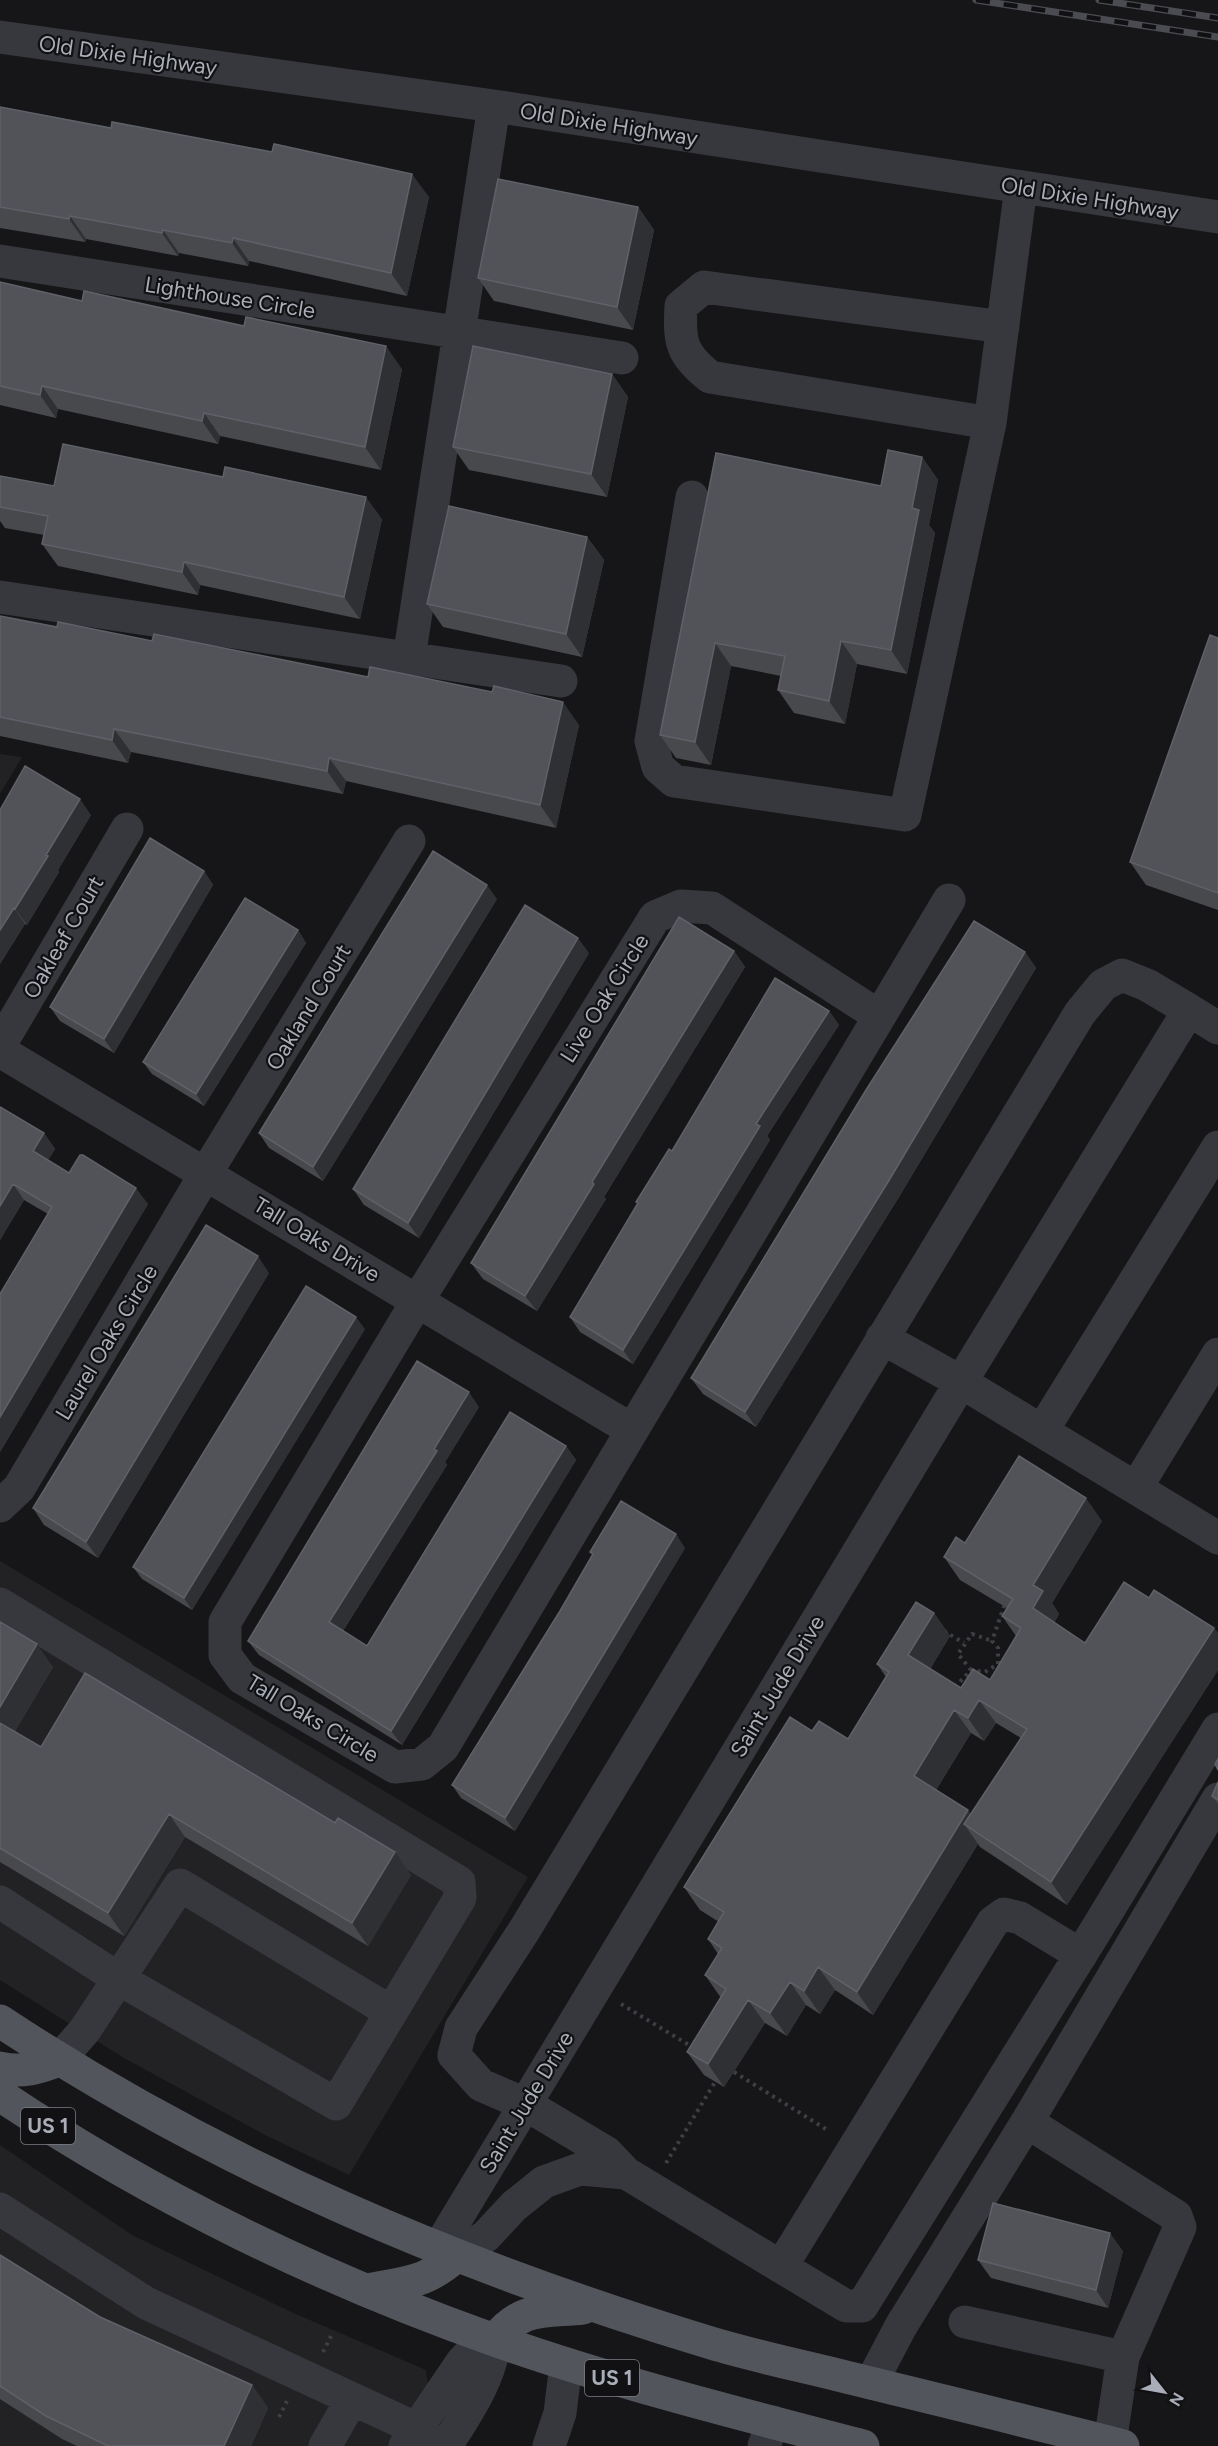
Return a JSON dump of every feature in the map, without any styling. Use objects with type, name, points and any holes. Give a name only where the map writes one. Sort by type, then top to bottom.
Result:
[{"type":"main road","name":"US 1","points":[[0,2021],[59,2060],[191,2135],[365,2220],[447,2252],[594,2307],[712,2343],[1116,2444]]},
{"type":"main road","points":[[0,2068],[16,2072],[36,2069],[59,2060]]},
{"type":"main road","name":"US 1","points":[[0,2095],[97,2155],[197,2210],[290,2256],[368,2290],[495,2340],[768,2434],[863,2446]]},
{"type":"main road","points":[[368,2290],[420,2280],[437,2273],[447,2252]]},
{"type":"main road","points":[[495,2340],[507,2325],[523,2314],[594,2307]]},
{"type":"street","name":"Old Dixie Highway","points":[[0,37],[494,106],[1218,217]]},
{"type":"street","points":[[410,658],[494,106]]},
{"type":"street","points":[[692,497],[651,741],[658,767],[674,781],[905,815],[990,423],[1021,187]]},
{"type":"street","name":"Lighthouse Circle","points":[[0,261],[622,358]]},
{"type":"street","points":[[990,423],[710,377],[690,361],[680,337],[681,306],[704,287],[1003,327]]},
{"type":"street","points":[[0,597],[561,681]]},
{"type":"street","name":"Oakleaf Court","points":[[0,1045],[127,829]]},
{"type":"street","name":"Oakland Court","points":[[206,1173],[410,841]]},
{"type":"street","points":[[632,1430],[949,900]]},
{"type":"street","name":"Live Oak Circle","points":[[418,1300],[655,917],[681,906],[712,908],[879,1016]]},
{"type":"street","points":[[1218,1028],[1147,985],[1122,975],[1103,985],[1080,1013],[531,1919],[461,2028],[454,2055],[481,2085],[525,2104],[608,2153],[639,2180],[846,2306],[862,2306],[1081,1955],[1218,1729]]},
{"type":"street","name":"Saint Jude Drive","points":[[447,2252],[525,2104],[594,1988],[960,1382],[1189,1010]]},
{"type":"street","name":"Tall Oaks Drive","points":[[0,1050],[632,1430]]},
{"type":"street","points":[[1042,1431],[1218,1147]]},
{"type":"street","name":"Laurel Oaks Circle","points":[[0,1506],[19,1488],[206,1173]]},
{"type":"street","name":"Tall Oaks Circle","points":[[418,1300],[225,1622],[225,1655],[242,1678],[385,1762],[396,1767],[422,1764],[443,1747],[632,1430]]},
{"type":"street","points":[[882,1338],[960,1382],[1218,1538]]},
{"type":"street","points":[[1136,1488],[1218,1354]]},
{"type":"street","points":[[0,1604],[459,1882],[460,1898],[336,2104],[119,1980],[0,1902]]},
{"type":"street","points":[[871,2383],[901,2326],[1027,2122],[1208,1841],[1218,1799]]},
{"type":"street","points":[[59,2060],[86,2030],[180,1885],[391,2012]]},
{"type":"street","points":[[781,2267],[993,1922],[1004,1914],[1020,1918],[1081,1955]]},
{"type":"street","points":[[1027,2122],[1176,2216],[1180,2227],[1123,2356],[1116,2444]]},
{"type":"street","points":[[447,2252],[486,2236],[514,2205],[544,2182],[580,2169],[639,2180]]},
{"type":"street","points":[[0,2209],[146,2303],[352,2399],[420,2440],[462,2362],[471,2353],[495,2340]]},
{"type":"street","points":[[965,2322],[1123,2356]]},
{"type":"street","points":[[446,2446],[476,2398],[494,2352],[495,2340]]},
{"type":"street","points":[[549,2446],[560,2413],[566,2364]]},
{"type":"street","points":[[325,2446],[352,2399]]},
{"type":"path","points":[[992,1641],[1004,1606]]},
{"type":"path","points":[[939,1628],[964,1643]]},
{"type":"path","points":[[972,1634],[992,1641],[998,1648],[998,1665],[985,1672],[971,1670],[958,1654],[972,1634]]},
{"type":"path","points":[[998,1665],[1006,1669]]},
{"type":"path","points":[[950,1694],[971,1670]]},
{"type":"path","points":[[594,1988],[703,2053]]},
{"type":"path","points":[[734,2072],[855,2147]]},
{"type":"path","points":[[639,2180],[715,2082]]},
{"type":"path","points":[[321,2358],[331,2336]]},
{"type":"shaded area","points":[[0,754],[22,757],[0,794]]},
{"type":"shaded area","points":[[0,1561],[528,1877],[349,2175],[267,2136],[124,2058],[0,1980]]},
{"type":"shaded area","points":[[0,2145],[132,2235],[289,2311],[426,2370],[428,2385],[390,2446],[0,2446]]},
{"type":"building","points":[[0,107],[111,128],[112,122],[272,152],[274,144],[412,174],[391,273],[233,238],[232,243],[163,230],[162,233],[70,216],[69,219],[0,207]]},
{"type":"building","points":[[498,179],[638,207],[617,307],[478,278]]},
{"type":"building","points":[[0,282],[82,301],[84,291],[244,326],[246,317],[386,346],[365,447],[204,413],[202,421],[42,386],[40,395],[0,386]]},
{"type":"building","points":[[473,346],[612,374],[591,474],[453,447]]},
{"type":"building","points":[[63,444],[223,477],[225,467],[366,497],[344,597],[184,562],[182,572],[42,544],[48,516],[0,507],[0,476],[54,486]]},
{"type":"building","points":[[888,450],[922,457],[912,508],[919,510],[891,650],[841,641],[829,701],[778,690],[785,656],[715,643],[695,742],[660,735],[716,453],[881,486]]},
{"type":"building","points":[[449,506],[587,537],[566,634],[427,604]]},
{"type":"building","points":[[0,616],[57,627],[58,622],[152,641],[154,634],[368,677],[370,667],[492,692],[494,686],[563,702],[540,805],[329,758],[327,771],[114,729],[112,740],[0,717]]},
{"type":"building","points":[[1210,635],[1218,638],[1218,893],[1130,862]]},
{"type":"building","points":[[25,766],[80,799],[46,855],[48,856],[0,930],[0,810]]},
{"type":"building","points":[[150,838],[204,871],[104,1039],[50,1007]]},
{"type":"building","points":[[433,851],[487,885],[313,1167],[259,1133]]},
{"type":"building","points":[[245,898],[298,930],[196,1094],[143,1062]]},
{"type":"building","points":[[525,905],[578,938],[408,1223],[353,1189]]},
{"type":"building","points":[[679,917],[734,951],[525,1296],[471,1263]]},
{"type":"building","points":[[974,921],[1025,952],[888,1182],[745,1412],[691,1378],[866,1090]]},
{"type":"building","points":[[775,978],[829,1011],[756,1124],[760,1126],[623,1350],[570,1317],[638,1203],[636,1202],[669,1149],[672,1151]]},
{"type":"building","points":[[0,1107],[44,1133],[33,1151],[69,1173],[80,1155],[83,1155],[136,1188],[0,1417],[0,1294],[52,1207],[13,1184],[0,1206]]},
{"type":"building","points":[[206,1225],[258,1256],[86,1542],[33,1508]]},
{"type":"building","points":[[306,1286],[356,1317],[184,1598],[133,1567]]},
{"type":"building","points":[[417,1361],[469,1392],[434,1449],[437,1451],[329,1622],[367,1646],[510,1412],[566,1446],[391,1731],[248,1641]]},
{"type":"building","points":[[1019,1456],[1086,1498],[1033,1585],[1043,1591],[1033,1608],[1085,1643],[1124,1582],[1149,1598],[1154,1590],[1214,1628],[1051,1882],[964,1824],[1027,1729],[979,1700],[968,1718],[954,1710],[914,1776],[968,1810],[857,1992],[818,1967],[804,1991],[790,1982],[770,2013],[748,2000],[708,2064],[687,2052],[726,1989],[705,1975],[722,1948],[708,1939],[724,1912],[684,1887],[790,1717],[812,1731],[819,1721],[848,1739],[889,1672],[877,1664],[916,1602],[934,1613],[908,1655],[961,1688],[973,1669],[990,1680],[1021,1628],[1002,1616],[1013,1599],[944,1557],[956,1537],[965,1543]]},
{"type":"building","points":[[621,1501],[676,1534],[505,1818],[452,1785],[560,1611],[593,1554],[590,1552]]},
{"type":"building","points":[[0,1622],[37,1644],[0,1707]]},
{"type":"building","points":[[85,1673],[335,1823],[338,1818],[395,1852],[352,1923],[169,1814],[108,1913],[0,1848],[0,1723],[41,1747]]},
{"type":"building","points":[[1218,1782],[1218,1800],[1212,1796]]},
{"type":"building","points":[[993,2203],[1110,2233],[1096,2290],[978,2260]]},
{"type":"building","points":[[0,2255],[100,2317],[252,2385],[224,2446],[108,2446],[46,2416],[0,2386]]},
{"type":"railway","points":[[976,0],[1218,37]]},
{"type":"railway","points":[[1099,0],[1218,18]]}]
